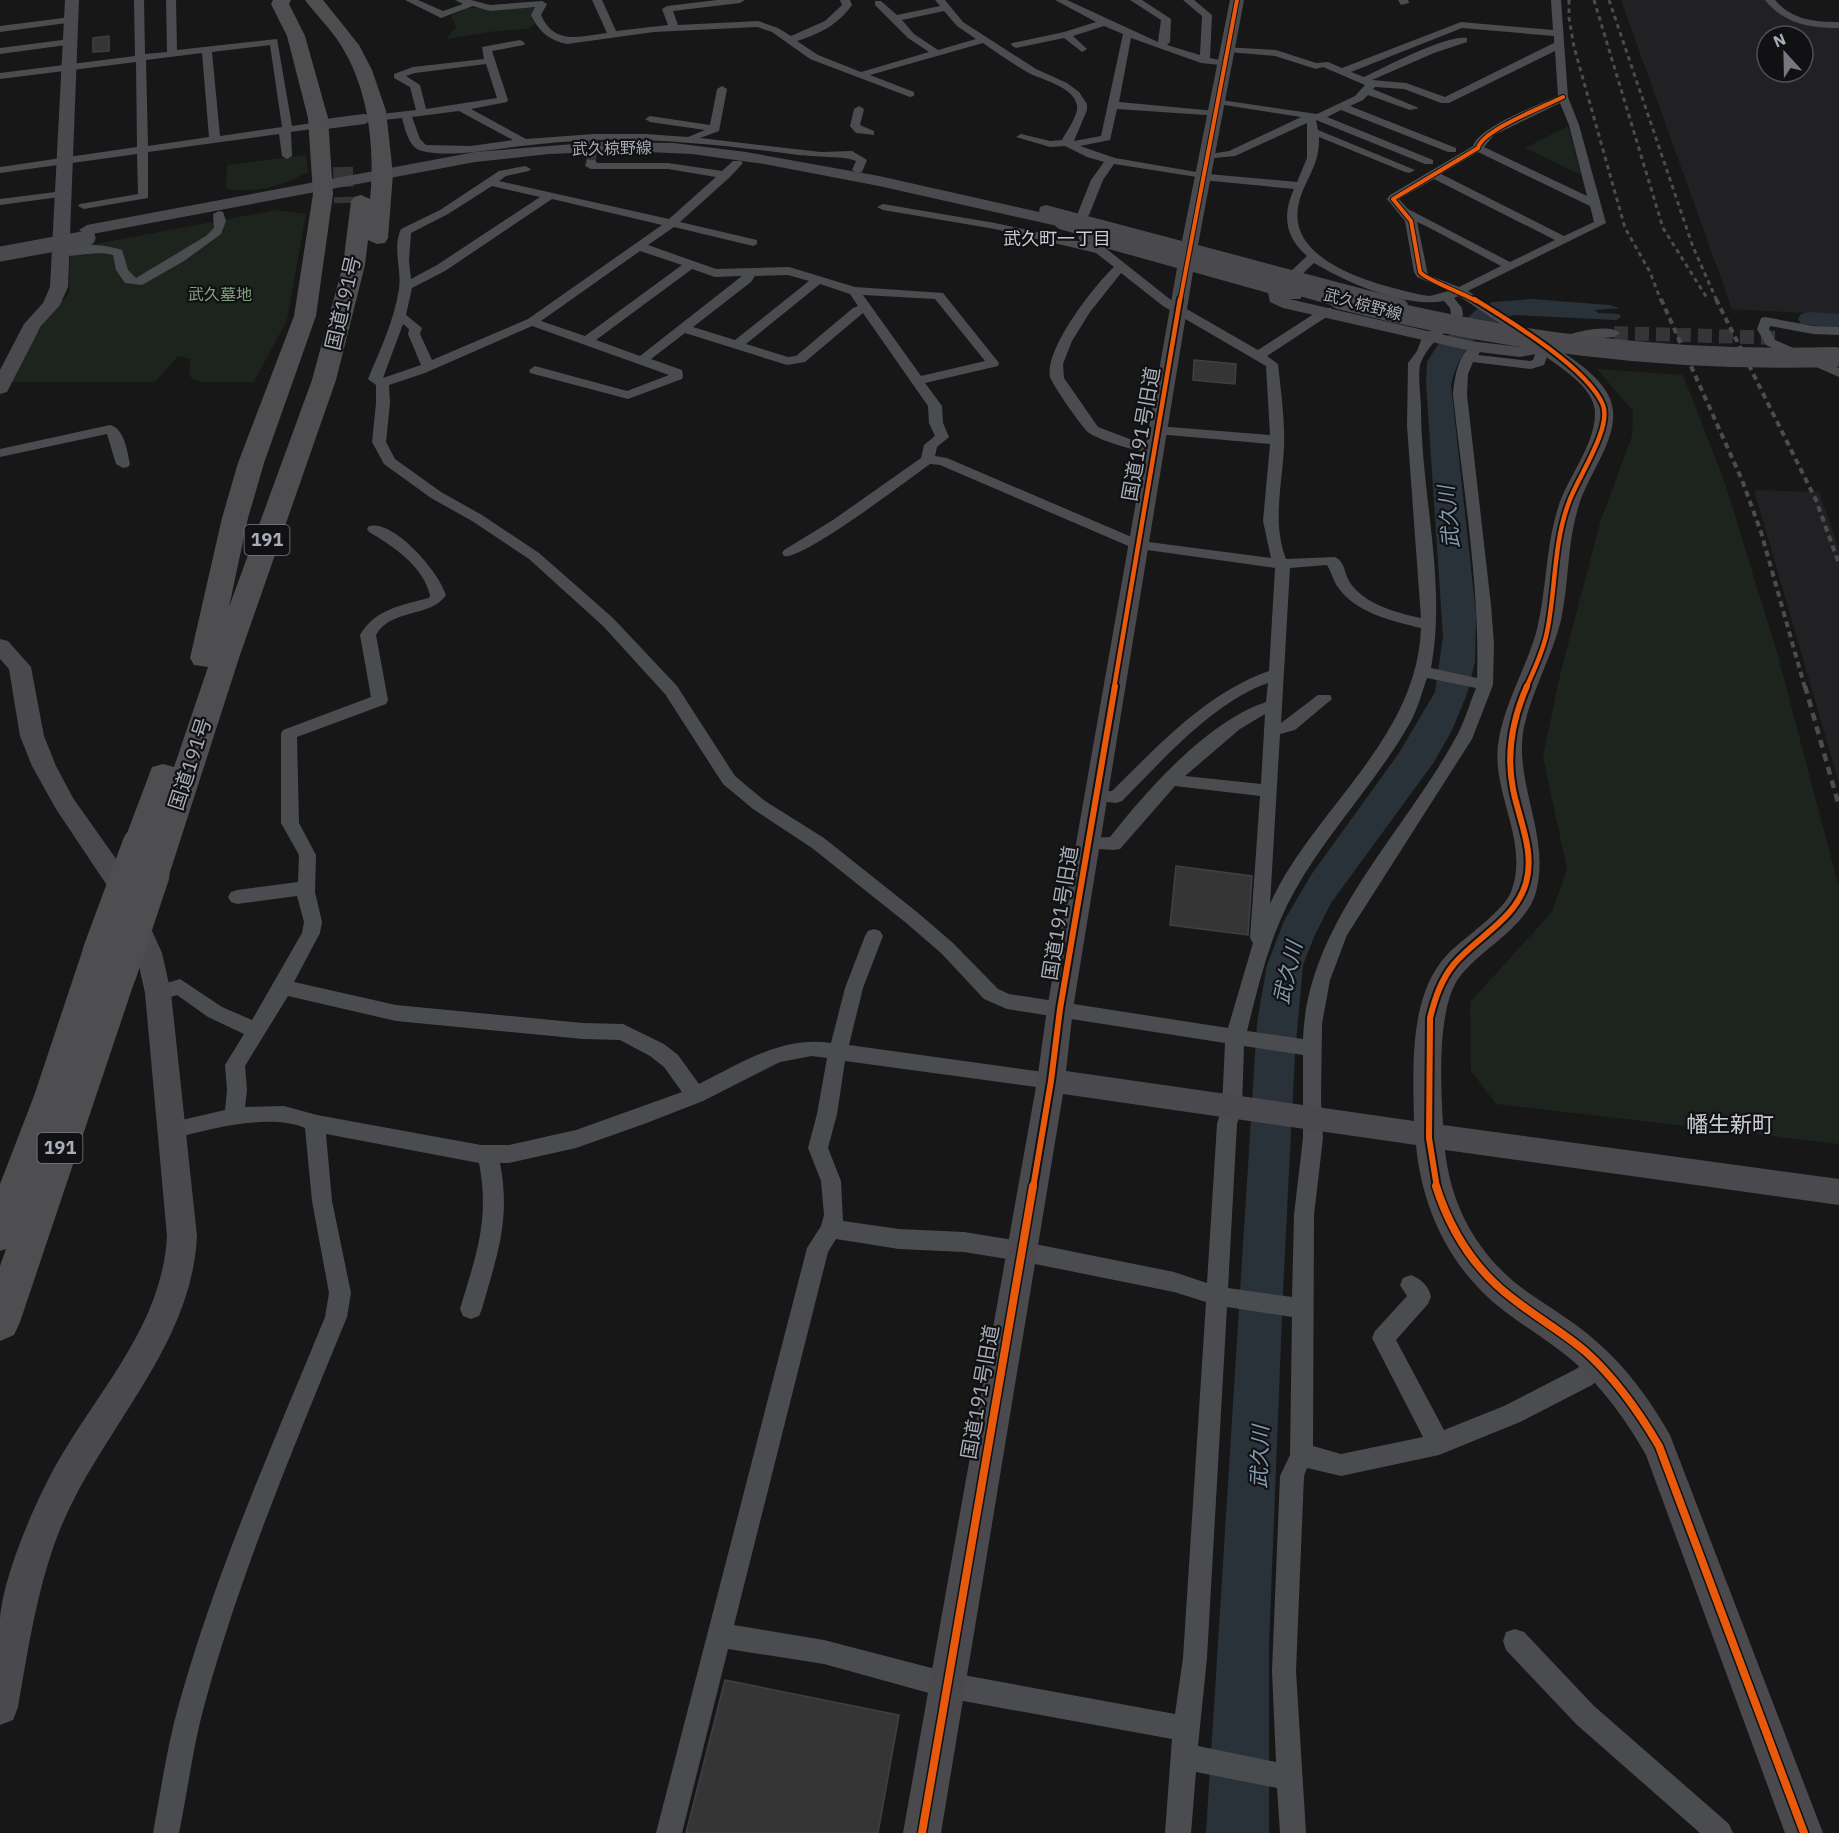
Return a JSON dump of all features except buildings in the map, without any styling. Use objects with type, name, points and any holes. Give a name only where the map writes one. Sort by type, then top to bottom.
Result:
[{"type":"highway","points":[[282,0],[280,4],[296,36],[304,60],[350,156]]},
{"type":"highway","points":[[287,0],[305,24],[317,48],[329,62],[305,0]]},
{"type":"highway","points":[[294,466],[312,447],[340,378],[379,228],[383,178],[370,118],[366,80],[350,45],[314,0]]},
{"type":"highway","points":[[332,115],[338,196]]},
{"type":"highway","name":"国道191号","points":[[0,1234],[52,1096],[110,963],[153,874],[226,655],[324,380],[354,265],[338,196]]},
{"type":"highway","name":"国道191号","points":[[0,1322],[110,963],[138,844],[315,348],[336,257],[338,196]]},
{"type":"street","points":[[0,388],[33,324],[51,305],[59,287],[72,0]]},
{"type":"street","points":[[84,206],[144,196],[139,0]]},
{"type":"street","points":[[171,0],[172,54]]},
{"type":"street","points":[[410,0],[439,12],[441,15],[471,4]]},
{"type":"street","points":[[460,0],[495,8],[541,2],[537,19],[557,39],[573,41],[674,27],[758,24],[767,26],[814,57],[910,94]]},
{"type":"street","points":[[597,0],[614,36]]},
{"type":"street","points":[[674,27],[667,9],[740,0]]},
{"type":"street","points":[[789,40],[830,23],[844,10],[847,5],[845,0]]},
{"type":"street","points":[[1060,0],[1127,35],[1205,61],[1276,53],[1305,64],[1316,66],[1324,64],[1343,71],[1414,108]]},
{"type":"street","points":[[1135,0],[1166,19],[1165,42],[1158,46]]},
{"type":"street","points":[[1188,0],[1208,15],[1205,61]]},
{"type":"street","name":"国道191号旧道","points":[[922,1833],[1020,1251],[1051,1081],[1060,1009],[1138,545],[1188,256],[1237,0]]},
{"type":"street","points":[[1314,118],[1312,122],[1312,162],[1299,186],[1291,211],[1291,222],[1298,242],[1312,257],[1346,275],[1395,293],[1430,300],[1453,294],[1600,223],[1571,115],[1563,97],[1556,0]]},
{"type":"street","points":[[1770,0],[1792,20],[1822,26],[1839,25]]},
{"type":"street","points":[[878,3],[911,36],[937,53]]},
{"type":"street","points":[[895,18],[943,4],[960,24],[983,40],[1032,71],[1063,85],[1078,99],[1082,110],[1069,144]]},
{"type":"street","points":[[1480,15],[1557,29]]},
{"type":"street","points":[[0,29],[71,20]]},
{"type":"street","points":[[1016,45],[1066,35],[1104,22]]},
{"type":"street","points":[[1343,71],[1461,25],[1557,29]]},
{"type":"street","points":[[1064,47],[1078,47],[1066,35]]},
{"type":"street","points":[[1021,137],[1050,144],[1069,144],[1106,138],[1127,35]]},
{"type":"street","points":[[860,75],[983,40]]},
{"type":"street","points":[[1208,157],[1231,154],[1342,107],[1368,85],[1430,51],[1464,40]]},
{"type":"street","points":[[0,76],[274,41],[287,130],[284,134],[287,156]]},
{"type":"street","points":[[1276,53],[1279,41]]},
{"type":"street","points":[[0,51],[70,42]]},
{"type":"street","points":[[0,171],[287,130],[332,115],[370,118],[461,108],[503,100],[486,49],[520,43]]},
{"type":"street","points":[[1368,85],[1406,86],[1445,101],[1558,45]]},
{"type":"street","points":[[207,50],[215,141]]},
{"type":"street","points":[[422,112],[415,85],[399,76],[413,70],[490,61]]},
{"type":"street","points":[[681,144],[714,131],[722,89]]},
{"type":"street","points":[[1478,148],[1479,143],[1490,133],[1563,97]]},
{"type":"street","points":[[1113,105],[1217,108],[1314,118],[1431,168],[1563,240]]},
{"type":"street","points":[[1342,107],[1452,150]]},
{"type":"street","points":[[461,108],[524,142]]},
{"type":"street","points":[[859,110],[855,126],[860,131],[870,133]]},
{"type":"street","points":[[405,113],[415,141],[423,148],[471,149],[595,135],[681,144],[858,170],[1018,203],[1123,230],[1278,290],[1428,334],[1473,350],[1520,352],[1544,347],[1579,334],[1614,333]]},
{"type":"street","points":[[650,118],[713,128]]},
{"type":"street","points":[[1312,131],[1409,170]]},
{"type":"street","name":"武久椋野線","points":[[338,196],[383,178],[475,157],[531,150],[681,144],[900,185],[1062,222],[1364,305],[1487,333],[1581,347],[1684,357],[1838,359]]},
{"type":"street","points":[[1069,144],[1080,152],[1111,160],[1203,176],[1299,186]]},
{"type":"street","points":[[1595,204],[1478,148],[1431,168],[1394,196],[1394,202],[1411,221],[1420,272],[1423,277],[1453,294],[1479,303],[1544,347],[1579,374],[1599,397],[1604,407],[1603,425],[1572,494],[1561,542],[1547,634],[1513,727],[1510,760],[1514,791],[1527,836],[1530,858],[1529,877],[1521,898],[1503,920],[1460,956],[1444,974],[1434,996],[1430,1018],[1432,1162],[1442,1206],[1478,1268],[1503,1292],[1572,1340],[1600,1364],[1646,1423],[1671,1473],[1804,1833]]},
{"type":"street","name":"武久椋野線","points":[[383,178],[506,161],[575,155],[667,157],[732,169],[779,169],[900,185]]},
{"type":"street","points":[[1083,215],[1097,180],[1111,160]]},
{"type":"street","points":[[591,162],[591,166],[732,169]]},
{"type":"street","points":[[525,169],[503,173],[444,212],[405,231],[403,261],[406,286],[400,316],[375,379],[381,382],[406,375],[532,322],[672,223],[732,169]]},
{"type":"street","points":[[779,169],[955,205],[1057,229],[1104,247],[1121,266],[1180,311],[1272,364],[1276,440],[1269,518],[1271,538],[1283,570],[1259,949],[1239,1038],[1231,1088],[1238,1108]]},
{"type":"street","points":[[491,182],[753,242]]},
{"type":"street","points":[[0,202],[63,194]]},
{"type":"street","points":[[0,254],[88,234],[338,196]]},
{"type":"street","points":[[0,246],[338,196]]},
{"type":"street","points":[[406,286],[441,268],[549,196]]},
{"type":"street","points":[[883,207],[1104,247],[1263,267],[1429,311],[1553,334],[1658,346],[1778,350],[1838,359]]},
{"type":"street","points":[[1404,212],[1509,266]]},
{"type":"street","points":[[60,253],[95,248],[109,249],[118,253],[122,270],[129,280],[138,282],[199,246],[219,231],[221,225],[219,214]]},
{"type":"street","points":[[1104,247],[1123,230]]},
{"type":"street","points":[[638,246],[716,273],[789,271],[854,291],[939,296],[993,363],[917,381]]},
{"type":"street","points":[[1293,276],[1312,257]]},
{"type":"street","points":[[587,341],[691,264]]},
{"type":"street","points":[[1121,266],[1075,326],[1060,354],[1056,374],[1069,398],[1093,430],[1138,447],[1157,439],[1276,440]]},
{"type":"street","points":[[1263,267],[1276,283],[1278,290],[1276,298],[1284,303],[1428,334],[1656,364],[1749,368],[1838,359]]},
{"type":"street","points":[[642,360],[747,279],[750,272]]},
{"type":"street","points":[[736,346],[817,281]]},
{"type":"street","points":[[789,553],[838,524],[927,459],[931,445],[942,437],[936,423],[935,406],[854,291]]},
{"type":"street","points":[[1259,949],[1286,889],[1336,816],[1373,768],[1404,719],[1422,672],[1430,606],[1413,382],[1414,363],[1428,334],[1458,315],[1453,294]]},
{"type":"street","points":[[684,328],[787,361],[800,358],[857,310],[865,308]]},
{"type":"street","points":[[1258,356],[1327,311]]},
{"type":"street","points":[[400,316],[416,328],[414,334],[428,365]]},
{"type":"street","points":[[1838,359],[1770,342],[1763,329],[1765,321],[1813,330],[1839,331]]},
{"type":"street","points":[[532,322],[677,373],[677,376],[628,395],[535,370]]},
{"type":"street","points":[[1779,338],[1839,337]]},
{"type":"street","points":[[1293,1833],[1287,1777],[1284,1671],[1292,1476],[1301,1455],[1298,1308],[1311,1099],[1309,1049],[1321,980],[1339,933],[1398,838],[1453,759],[1475,716],[1485,685],[1486,644],[1483,605],[1460,396],[1462,371],[1473,350]]},
{"type":"street","points":[[381,382],[383,403],[379,442],[389,461],[436,495],[527,550],[608,622],[671,690],[729,780],[759,805],[818,843],[911,917],[947,948],[991,994],[1007,1001],[1309,1049]]},
{"type":"street","points":[[0,453],[110,429],[116,436],[123,464]]},
{"type":"street","points":[[927,459],[942,461],[1138,545],[1280,564],[1330,560],[1335,563],[1345,586],[1359,599],[1403,620],[1429,625]]},
{"type":"street","points":[[234,1116],[237,1090],[235,1065],[283,987],[287,975],[312,931],[313,917],[306,895],[309,869],[307,851],[293,835],[290,823],[289,734],[380,700],[368,635],[370,629],[384,618],[434,600],[438,595],[435,584],[402,545],[374,529]]},
{"type":"street","points":[[0,646],[20,667],[32,736],[40,756],[64,802],[117,880],[149,953],[158,993],[182,1239],[181,1258],[171,1298],[142,1361],[80,1456],[45,1521],[26,1578],[0,1707]]},
{"type":"street","points":[[1422,672],[1485,685]]},
{"type":"street","points":[[1096,796],[1116,797],[1175,741],[1213,710],[1250,685],[1276,674]]},
{"type":"street","points":[[1272,731],[1289,726],[1324,699]]},
{"type":"street","points":[[1088,843],[1114,844],[1173,779],[1226,731],[1262,707],[1274,706]]},
{"type":"street","points":[[1173,779],[1182,782],[1269,791]]},
{"type":"street","points":[[237,897],[306,888]]},
{"type":"street","points":[[669,1833],[818,1248],[831,1229],[834,1215],[831,1181],[818,1148],[854,988],[874,936]]},
{"type":"street","points":[[158,993],[180,987],[215,1012],[255,1030]]},
{"type":"street","points":[[283,987],[396,1013],[583,1031],[623,1032],[657,1050],[671,1061],[696,1095]]},
{"type":"street","points":[[172,1130],[234,1116],[280,1116],[308,1119],[315,1123],[488,1154],[509,1154],[576,1139],[696,1095],[776,1055],[812,1048],[1839,1192]]},
{"type":"street","points":[[1178,1833],[1186,1729],[1195,1658],[1221,1297],[1227,1124],[1238,1108]]},
{"type":"street","points":[[166,1833],[191,1706],[204,1662],[257,1510],[336,1317],[339,1293],[322,1201],[315,1123]]},
{"type":"street","points":[[471,1309],[490,1239],[495,1209],[494,1186],[488,1154]]},
{"type":"street","points":[[831,1229],[899,1239],[964,1242],[1020,1251],[1174,1282],[1221,1297],[1298,1308]]},
{"type":"street","points":[[1411,1285],[1420,1297],[1383,1338],[1439,1444]]},
{"type":"street","points":[[1301,1455],[1341,1465],[1439,1444],[1512,1414],[1584,1377],[1600,1364]]},
{"type":"street","points":[[721,1635],[824,1652],[947,1684],[1186,1729]]},
{"type":"street","points":[[1515,1641],[1584,1714],[1720,1833]]},
{"type":"street","points":[[1196,1759],[1287,1777]]},
{"type":"shaded area","points":[[1621,0],[1765,0],[1785,17],[1797,22],[1839,26],[1839,315],[1732,309]]},
{"type":"shaded area","points":[[1754,490],[1819,492],[1839,549],[1839,783]]},
{"type":"green space","points":[[529,7],[536,9],[532,19],[535,24],[528,29],[446,39],[456,27],[451,16],[468,8]]},
{"type":"green space","points":[[1568,126],[1581,175],[1525,148]]},
{"type":"green space","points":[[306,155],[308,172],[288,182],[268,188],[226,189],[227,165]]},
{"type":"green space","name":"武久墓地","points":[[276,210],[306,214],[287,320],[254,382],[201,382],[191,378],[189,371],[191,359],[178,356],[155,382],[9,382],[45,321],[69,293],[70,256],[90,245]]},
{"type":"green space","points":[[1597,369],[1683,375],[1725,483],[1778,656],[1839,888],[1839,1144],[1496,1104],[1471,1071],[1470,1002],[1552,912],[1567,869],[1543,757],[1560,675],[1600,523],[1632,436],[1633,411]]},
{"type":"water","points":[[1532,299],[1609,305],[1620,308],[1595,310],[1598,313],[1619,314],[1621,317],[1616,320],[1514,315],[1491,326],[1473,341],[1459,361],[1451,385],[1476,614],[1475,662],[1467,694],[1452,730],[1434,762],[1331,903],[1303,965],[1295,1054],[1283,1291],[1269,1645],[1269,1833],[1206,1833],[1257,1023],[1267,965],[1284,921],[1311,875],[1399,753],[1435,692],[1443,637],[1426,382],[1427,362],[1437,346],[1476,310],[1493,302]]},
{"type":"waterway","name":"武久川","points":[[1809,319],[1839,321]]},
{"type":"tunnel","points":[[591,162],[593,140]]},
{"type":"tunnel","points":[[343,167],[344,203]]},
{"type":"tunnel","points":[[1614,333],[1779,338]]},
{"type":"railway","points":[[1569,0],[1569,18],[1574,47],[1625,228],[1650,272],[1661,301]]},
{"type":"railway","points":[[1594,0],[1663,228],[1707,298]]},
{"type":"railway","points":[[1609,0],[1693,247],[1717,301]]},
{"type":"railway","points":[[1661,299],[1742,480],[1761,532],[1805,688]]},
{"type":"railway","points":[[1716,299],[1816,500],[1839,564]]},
{"type":"railway","points":[[1805,686],[1839,806]]},
{"type":"cycle path","points":[[922,1833],[1051,1081],[1060,1009],[1186,266],[1237,0]]},
{"type":"cycle path","points":[[1563,97],[1490,133],[1479,143],[1478,148],[1393,199],[1411,221],[1420,272],[1423,277],[1452,287],[1541,343],[1583,378],[1597,394],[1604,407],[1603,426],[1573,491],[1562,525],[1547,633],[1540,657],[1520,702],[1511,734],[1513,789],[1529,854],[1527,880],[1514,908],[1453,965],[1439,987],[1430,1018],[1428,1114],[1432,1162],[1443,1207],[1458,1238],[1477,1266],[1501,1290],[1586,1352],[1631,1402],[1659,1446],[1804,1833]]},
{"type":"district","name":"武久町一丁目","points":[[1057,239]]},
{"type":"district","name":"幡生新町","points":[[1730,1124]]}]
